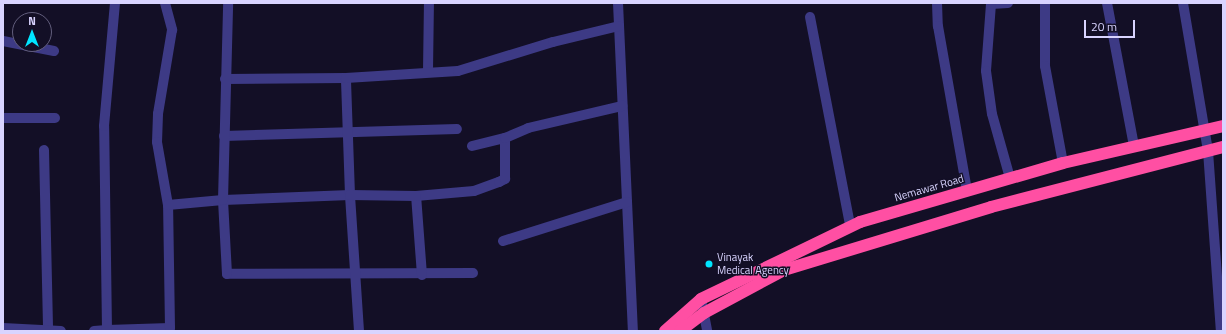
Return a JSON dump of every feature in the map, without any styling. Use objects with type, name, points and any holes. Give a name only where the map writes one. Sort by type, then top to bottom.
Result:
[{"type":"highway","name":"Nemawar Road","points":[[665,331],[701,299],[850,226],[1063,163],[1223,126]]},
{"type":"highway","points":[[680,331],[704,313],[784,270],[864,243],[1223,148]]},
{"type":"street","points":[[107,330],[104,126],[115,3]]},
{"type":"street","points":[[94,331],[170,328],[168,205],[157,142],[158,114],[172,30],[165,3]]},
{"type":"street","points":[[228,3],[223,200],[227,274],[356,272],[422,275],[473,273]]},
{"type":"street","points":[[428,71],[429,3]]},
{"type":"street","points":[[618,3],[633,331]]},
{"type":"street","points":[[937,3],[938,26],[967,191]]},
{"type":"street","points":[[1008,3],[991,4],[986,71],[992,114],[1010,178]]},
{"type":"street","points":[[1045,3],[1045,66],[1063,163]]},
{"type":"street","points":[[1107,3],[1134,146]]},
{"type":"street","points":[[1183,3],[1203,130],[1208,151],[1221,331]]},
{"type":"street","points":[[810,17],[850,226]]},
{"type":"street","points":[[225,79],[346,78],[428,71],[458,71],[553,42],[619,26]]},
{"type":"street","points":[[3,41],[54,51]]},
{"type":"street","points":[[346,78],[350,195],[359,331]]},
{"type":"street","points":[[472,146],[505,138],[528,128],[622,106]]},
{"type":"street","points":[[3,118],[56,118]]},
{"type":"street","points":[[224,136],[347,134],[457,129]]},
{"type":"street","points":[[168,205],[223,200],[350,195],[416,196],[474,191],[505,179],[505,138]]},
{"type":"street","points":[[44,150],[52,330]]},
{"type":"street","points":[[416,196],[422,275]]},
{"type":"street","points":[[503,241],[627,202]]},
{"type":"street","points":[[701,299],[708,331]]},
{"type":"street","points":[[3,328],[61,331]]},
{"type":"place","name":"Vinayak Medical Agency","points":[[709,264]]}]
